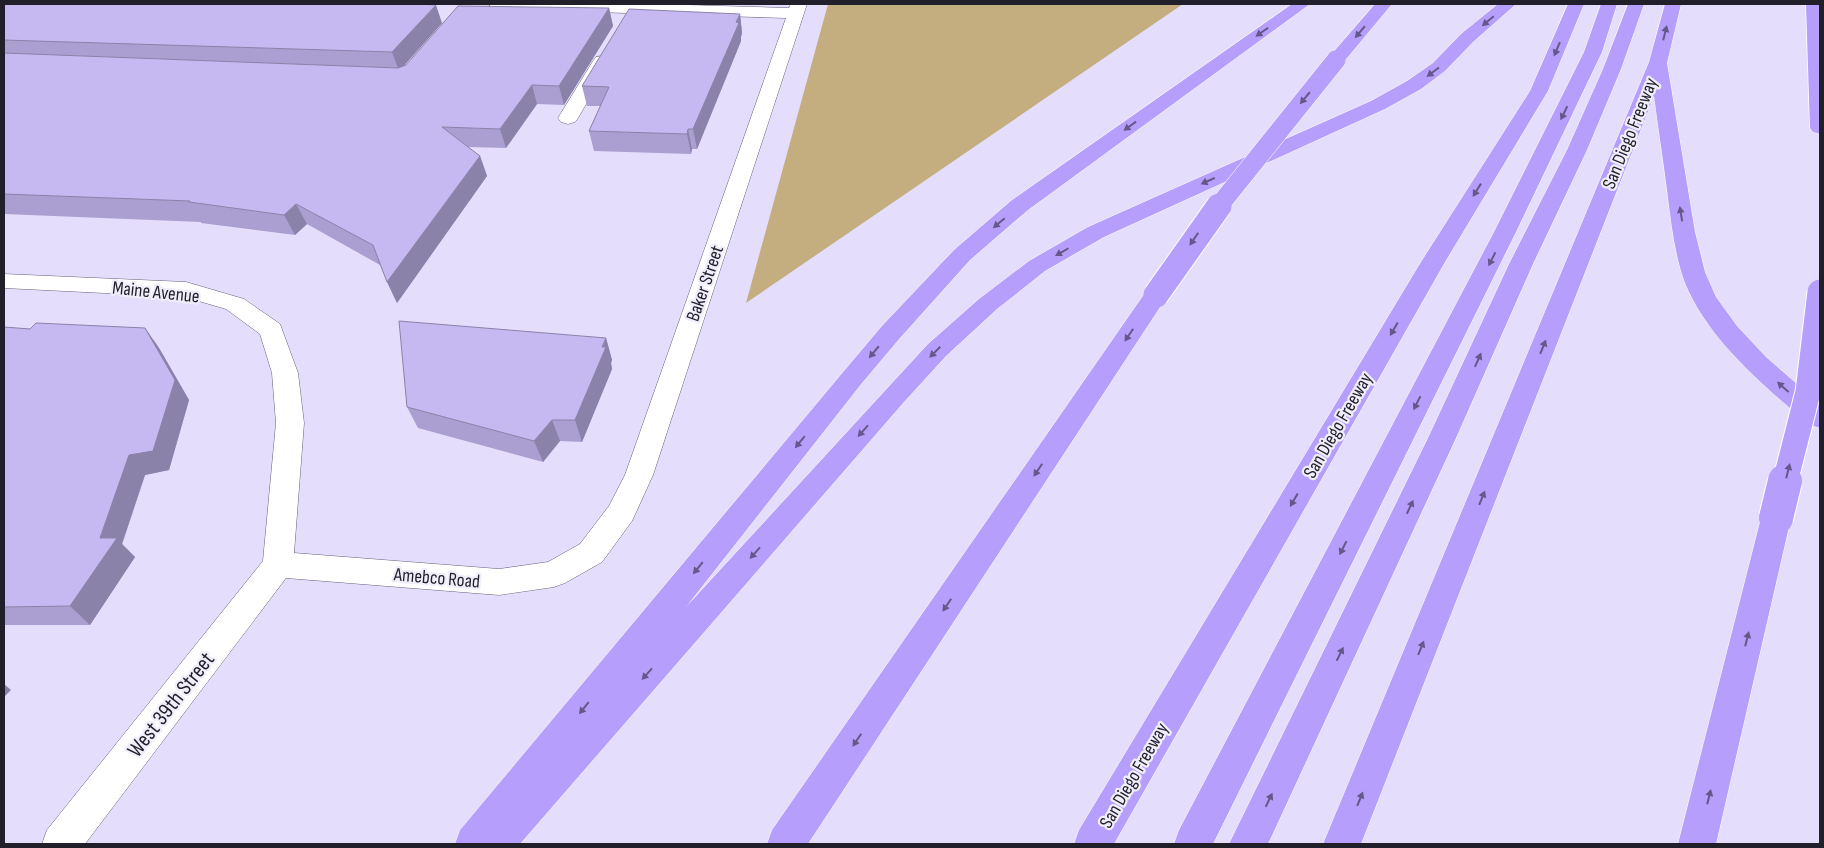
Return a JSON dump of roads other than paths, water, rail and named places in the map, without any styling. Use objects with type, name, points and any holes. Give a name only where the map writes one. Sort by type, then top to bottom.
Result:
[{"type":"highway","points":[[474,844],[853,377],[891,332],[962,255],[1028,200],[1302,4]]},
{"type":"highway","points":[[786,844],[1204,224],[1271,139],[1384,4]]},
{"type":"highway","points":[[495,844],[895,395],[937,350],[988,304],[1037,266],[1096,232],[1378,105],[1414,85],[1439,67],[1468,38],[1508,4]]},
{"type":"highway","name":"San Diego Freeway","points":[[1093,844],[1433,262],[1539,91],[1576,4]]},
{"type":"highway","points":[[1193,844],[1506,232],[1593,52],[1609,4]]},
{"type":"highway","points":[[1248,844],[1369,594],[1521,264],[1577,150],[1612,69],[1636,4]]},
{"type":"highway","name":"San Diego Freeway","points":[[1342,844],[1658,62],[1673,4]]},
{"type":"highway","points":[[1816,8],[1820,128]]},
{"type":"highway","points":[[1658,62],[1689,262],[1704,297],[1727,332],[1750,356],[1784,389],[1820,418]]},
{"type":"highway","points":[[1697,844],[1808,392],[1820,292]]},
{"type":"street","points":[[497,4],[634,8],[797,9]]},
{"type":"street","points":[[624,25],[634,8]]},
{"type":"street","name":"Baker Street","points":[[591,553],[621,513],[639,475],[797,9]]},
{"type":"street","points":[[568,118],[609,50]]},
{"type":"street","name":"Maine Avenue","points":[[4,281],[186,290],[235,304],[270,330],[285,374],[290,423],[278,565]]},
{"type":"street","name":"Amebco Road","points":[[278,565],[499,582],[554,574],[591,553]]},
{"type":"street","name":"West 39th Street","points":[[61,844],[278,565]]}]
